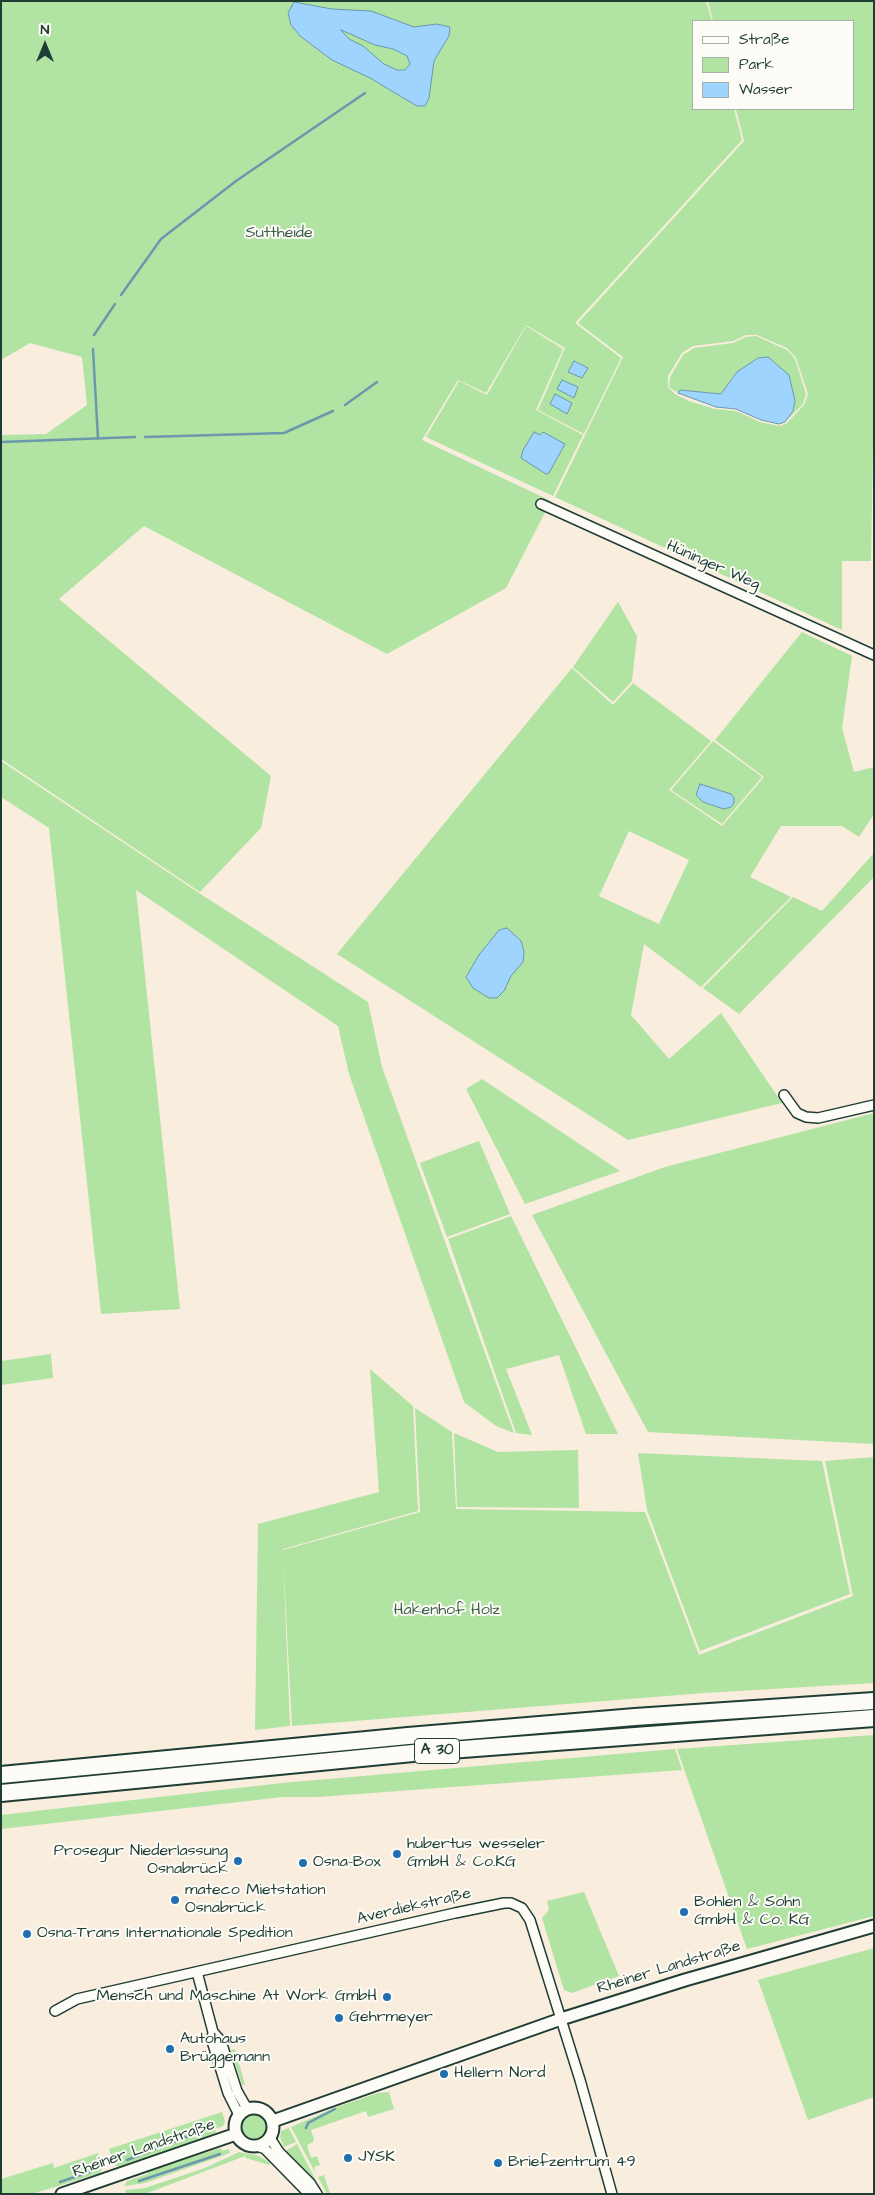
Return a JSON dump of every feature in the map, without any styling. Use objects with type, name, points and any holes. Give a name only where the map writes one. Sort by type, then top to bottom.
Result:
[{"type":"highway","name":"A 30","points":[[1,1775],[408,1736],[645,1716],[874,1701]]},
{"type":"highway","name":"A 30","points":[[1,1793],[433,1751],[874,1718]]},
{"type":"street","name":"Hüninger Weg","points":[[541,504],[874,655]]},
{"type":"street","points":[[784,1095],[797,1113],[806,1117],[818,1118],[874,1104]]},
{"type":"street","name":"Averdiekstraße","points":[[55,2011],[77,1999],[455,1913],[511,1903],[522,1908],[530,1920],[561,2019]]},
{"type":"street","name":"Rheiner Landstraße","points":[[273,2121],[561,2019],[694,1977],[874,1926]]},
{"type":"street","points":[[197,1972],[213,2032],[212,2042],[228,2093],[239,2115],[250,2108],[261,2109],[273,2121],[274,2127],[270,2138],[257,2146]]},
{"type":"street","points":[[561,2019],[612,2194]]},
{"type":"street","points":[[213,2032],[221,2041],[237,2091],[250,2108]]},
{"type":"street","name":"Rheiner Landstraße","points":[[239,2115],[235,2124],[236,2134],[245,2144],[257,2146]]},
{"type":"street","name":"Rheiner Landstraße","points":[[62,2194],[236,2134]]},
{"type":"street","points":[[270,2138],[279,2152],[310,2183],[317,2194]]},
{"type":"street","points":[[257,2146],[265,2149],[309,2194]]},
{"type":"green space","name":"Suttheide","points":[[1,1],[706,1],[712,20],[692,20],[692,110],[734,110],[742,140],[575,323],[621,358],[584,434],[538,410],[565,348],[526,325],[486,393],[458,380],[422,440],[551,501],[506,588],[387,654],[144,526],[59,599],[271,776],[261,828],[200,892],[1,759],[1,435],[46,434],[87,405],[82,357],[30,343],[1,360]]},
{"type":"green space","points":[[708,1],[874,1],[874,388],[871,561],[842,561],[842,630],[555,497],[623,357],[578,323],[744,141],[736,110],[855,110],[855,20],[713,20]],"holes":[[[746,335],[757,335],[787,348],[796,358],[808,394],[804,405],[786,424],[779,426],[760,422],[736,411],[715,409],[689,401],[675,394],[668,387],[668,376],[682,353],[693,346],[733,341]]]},
{"type":"green space","points":[[526,326],[563,349],[536,410],[583,435],[553,496],[426,437],[459,381],[487,395]]},
{"type":"green space","points":[[756,336],[787,350],[795,359],[806,394],[803,404],[785,422],[793,411],[795,401],[789,375],[737,372],[721,394],[680,390],[678,393],[669,387],[670,377],[683,355],[694,348],[733,343],[746,337]]},
{"type":"green space","points":[[618,602],[637,636],[632,681],[613,702],[573,667]]},
{"type":"green space","points":[[802,632],[852,656],[842,728],[854,772],[874,767],[874,814],[859,837],[842,826],[781,826],[750,877],[791,897],[701,987],[644,944],[631,1015],[669,1059],[721,1013],[782,1103],[628,1140],[337,954],[572,668],[613,705],[633,683],[711,741],[669,790],[722,826],[764,777],[715,740]],"holes":[[[629,831],[689,860],[659,924],[599,896]]]},
{"type":"green space","points":[[713,741],[762,777],[722,824],[671,790]]},
{"type":"green space","points":[[1,761],[199,893],[368,1002],[382,1067],[514,1433],[496,1426],[464,1402],[349,1074],[338,1026],[136,890],[180,1309],[101,1314],[49,828],[1,797]]},
{"type":"green space","points":[[874,853],[874,877],[739,1014],[703,988],[793,897],[822,911]]},
{"type":"green space","points":[[482,1079],[620,1171],[525,1204],[466,1089]]},
{"type":"green space","points":[[874,1113],[874,1444],[648,1432],[532,1215],[665,1167]]},
{"type":"green space","points":[[479,1141],[510,1214],[447,1237],[420,1163]]},
{"type":"green space","points":[[511,1216],[618,1434],[586,1434],[559,1355],[506,1369],[532,1435],[516,1433],[448,1239]]},
{"type":"green space","points":[[51,1354],[53,1378],[1,1385],[1,1361]]},
{"type":"green space","name":"Hakenhof Holz","points":[[370,1369],[413,1406],[418,1511],[283,1550],[420,1512],[415,1408],[452,1432],[456,1509],[645,1512],[699,1655],[853,1596],[825,1461],[874,1457],[874,1683],[704,1693],[292,1726],[283,1556],[290,1726],[255,1730],[258,1524],[379,1492]]},
{"type":"green space","points":[[454,1433],[498,1452],[578,1450],[579,1508],[457,1507]]},
{"type":"green space","points":[[638,1453],[822,1461],[850,1594],[700,1651],[647,1510]]},
{"type":"green space","points":[[874,1735],[874,1916],[747,1949],[677,1749]]},
{"type":"green space","points":[[675,1749],[682,1770],[318,1797],[283,1797],[1,1829],[1,1815],[282,1783]]},
{"type":"green space","points":[[584,1892],[619,1976],[572,1993],[564,1990],[542,1918],[549,1910],[547,1901]]},
{"type":"green space","points":[[874,1948],[874,2097],[808,2120],[758,1980]]},
{"type":"green space","points":[[235,2049],[245,2085],[242,2085],[231,2050]]},
{"type":"green space","points":[[389,2092],[394,2109],[368,2117],[366,2111],[311,2130],[314,2139],[313,2142],[307,2145],[311,2158],[317,2156],[320,2165],[314,2167],[316,2174],[291,2127],[334,2108],[378,2093]]},
{"type":"green space","points":[[222,2112],[225,2122],[223,2126],[215,2129],[216,2133],[145,2160],[144,2158],[119,2167],[114,2165],[109,2149]]},
{"type":"green space","points":[[254,2113],[264,2117],[268,2127],[264,2137],[254,2141],[244,2137],[240,2127],[244,2117]]},
{"type":"green space","points":[[289,2128],[296,2142],[284,2147],[280,2137],[281,2131]]},
{"type":"green space","points":[[297,2144],[323,2194],[284,2152]]},
{"type":"green space","points":[[221,2148],[222,2151],[229,2149],[230,2153],[145,2183],[124,2186],[127,2181],[148,2174],[147,2171]]},
{"type":"green space","points":[[239,2152],[259,2156],[270,2163],[269,2165],[246,2158],[245,2156],[145,2194],[126,2194],[125,2190],[145,2188],[205,2168]]},
{"type":"green space","points":[[98,2153],[102,2169],[100,2173],[32,2194],[1,2194],[1,2179],[53,2163],[54,2168]]},
{"type":"green space","points":[[324,2175],[330,2194],[327,2194],[318,2177]]},
{"type":"water","points":[[294,2],[332,9],[371,11],[414,27],[437,24],[450,27],[449,36],[434,61],[429,98],[425,106],[417,106],[370,78],[332,60],[300,36],[291,25],[288,13]],"holes":[[[341,30],[375,45],[393,49],[407,56],[410,64],[405,70],[397,70],[384,64],[363,46],[349,39]]]},
{"type":"water","points":[[768,357],[789,375],[795,401],[793,411],[785,422],[779,424],[761,420],[736,409],[716,407],[678,393],[680,390],[721,394],[737,372],[758,358]]},
{"type":"water","points":[[574,361],[588,368],[582,378],[568,372]]},
{"type":"water","points":[[562,380],[578,387],[574,398],[557,389]]},
{"type":"water","points":[[555,394],[572,403],[567,414],[550,404]]},
{"type":"water","points":[[534,432],[540,435],[543,432],[565,444],[549,473],[546,474],[521,458],[523,450]]},
{"type":"water","points":[[700,784],[731,794],[734,798],[734,803],[731,807],[724,809],[703,802],[696,795]]},
{"type":"water","points":[[507,928],[521,941],[524,952],[523,962],[511,976],[504,991],[497,998],[489,998],[473,988],[466,977],[479,955],[499,930]]},
{"type":"waterway","points":[[121,295],[161,239],[236,181],[365,93]]},
{"type":"waterway","points":[[94,335],[115,304]]},
{"type":"waterway","points":[[93,349],[98,439]]},
{"type":"waterway","points":[[345,405],[377,382]]},
{"type":"waterway","points":[[145,437],[284,433],[333,411]]},
{"type":"waterway","points":[[1,442],[135,437]]},
{"type":"waterway","points":[[306,2128],[308,2123],[335,2109]]},
{"type":"waterway","points":[[127,2160],[209,2128]]},
{"type":"waterway","points":[[139,2181],[220,2154]]},
{"type":"waterway","points":[[60,2182],[92,2171]]},
{"type":"place","name":"hubertus wesseler GmbH & Co.KG","points":[[397,1854]]},
{"type":"place","name":"Prosegur Niederlassung Osnabrück","points":[[238,1861]]},
{"type":"place","name":"Osna-Box","points":[[303,1863]]},
{"type":"place","name":"mateco Mietstation Osnabrück","points":[[175,1900]]},
{"type":"place","name":"Bohlen & Sohn GmbH & Co. KG","points":[[684,1912]]},
{"type":"place","name":"Osna-Trans Internationale Spedition","points":[[27,1934]]},
{"type":"place","name":"Mensch und Maschine At Work GmbH","points":[[387,1997]]},
{"type":"place","name":"Gehrmeyer","points":[[339,2018]]},
{"type":"place","name":"Autohaus Brüggemann","points":[[170,2049]]},
{"type":"place","name":"Hellern Nord","points":[[444,2074]]},
{"type":"place","name":"JYSK","points":[[348,2158]]},
{"type":"place","name":"Briefzentrum 49","points":[[498,2163]]}]
